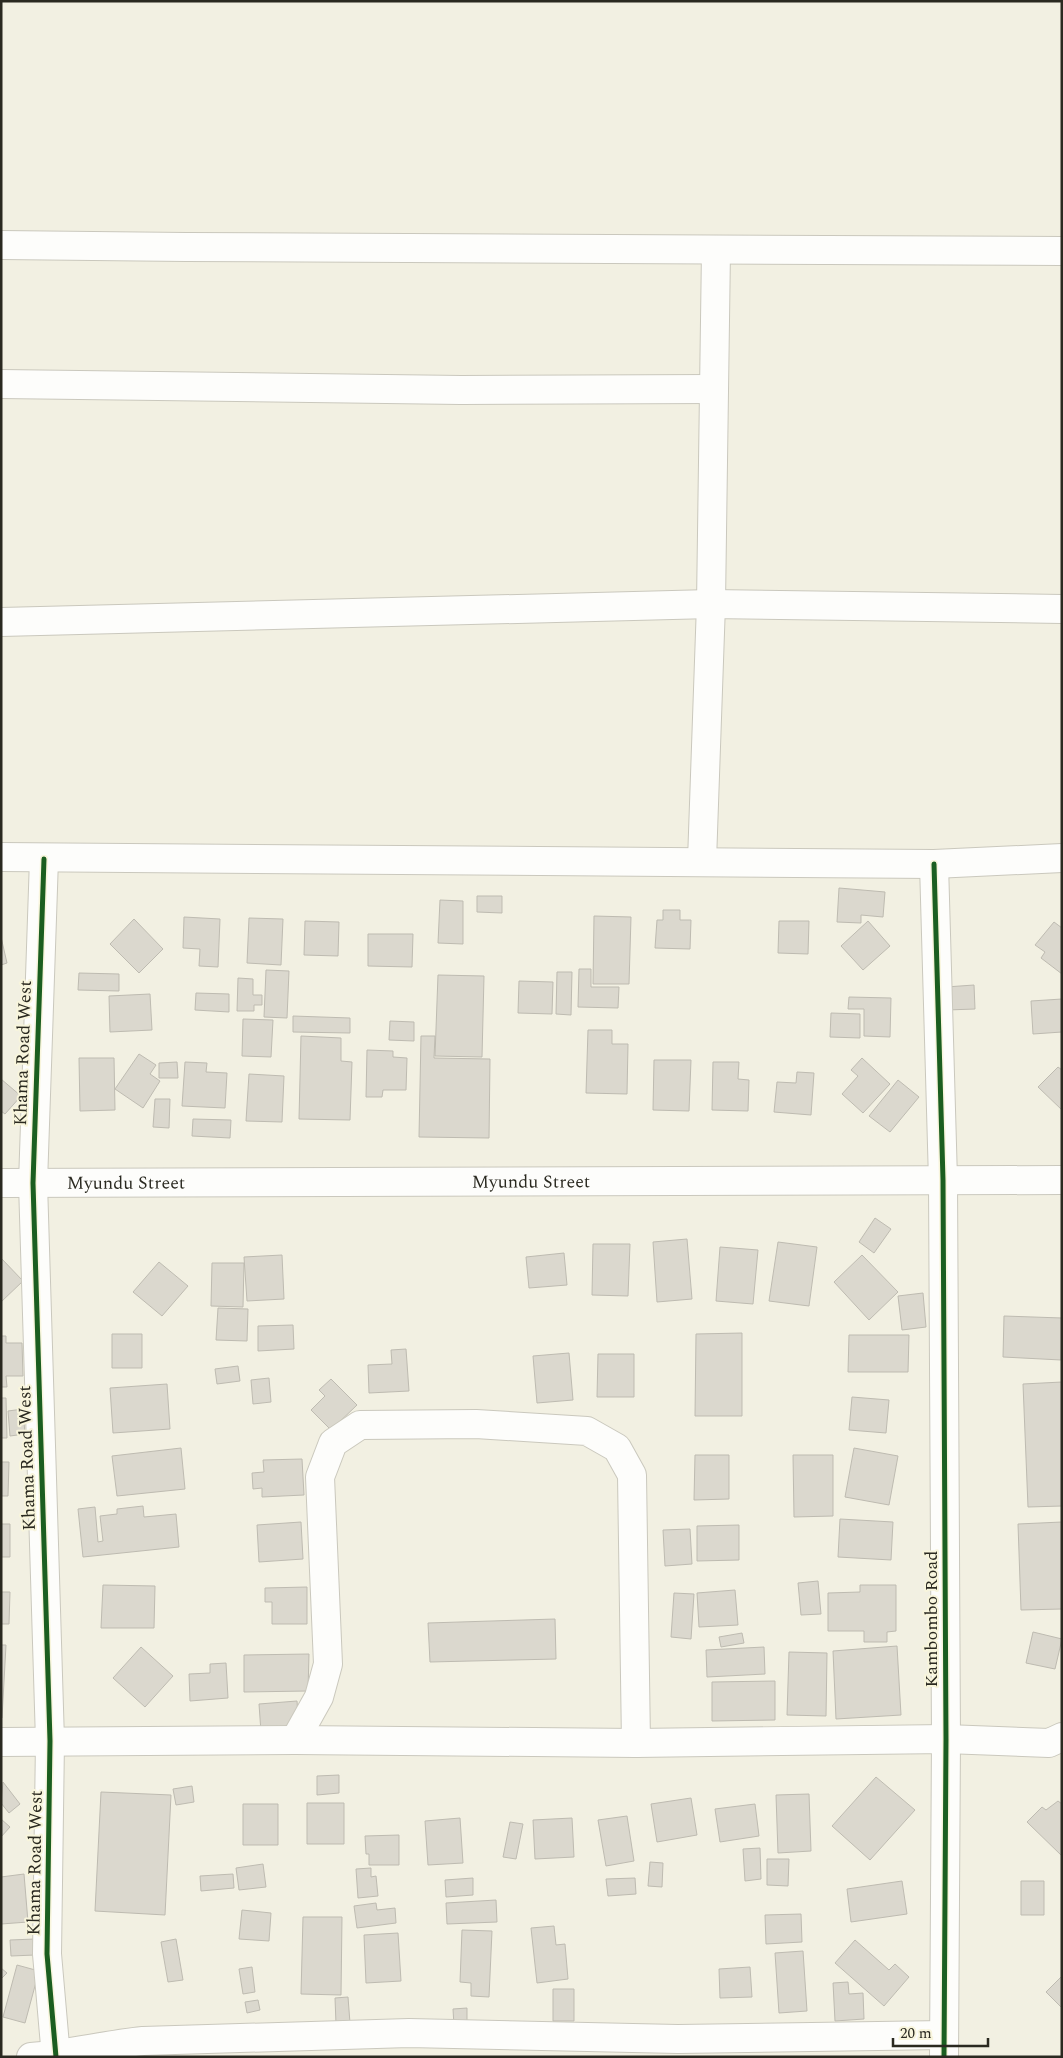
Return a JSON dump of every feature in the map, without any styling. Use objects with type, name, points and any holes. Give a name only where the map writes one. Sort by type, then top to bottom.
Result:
[{"type":"street","points":[[1,244],[186,248],[1062,251]]},
{"type":"street","points":[[702,861],[711,604],[716,250]]},
{"type":"street","points":[[1,384],[461,390],[714,390]]},
{"type":"street","points":[[1,622],[711,604],[1062,609]]},
{"type":"street","points":[[1,857],[44,859],[702,861],[934,864],[1062,858]]},
{"type":"street","name":"Khama Road West","points":[[44,859],[33,1183],[50,1742],[47,1954],[48,2056]]},
{"type":"street","name":"Kambombo Road","points":[[934,864],[943,1180],[946,1739],[944,2046]]},
{"type":"street","name":"Myundu Street","points":[[1,1183],[1062,1180]]},
{"type":"street","points":[[295,1740],[319,1697],[328,1664],[320,1477],[333,1443],[360,1424],[476,1424],[586,1431],[617,1448],[632,1475],[636,1743]]},
{"type":"street","points":[[1,1742],[295,1740],[636,1743],[946,1739],[1049,1743],[1062,1737]]},
{"type":"street","points":[[48,2056],[106,2045],[184,2039],[409,2045],[678,2039],[944,2046]]},
{"type":"building","points":[[839,888],[885,892],[883,917],[861,915],[861,923],[837,922]]},
{"type":"building","points":[[477,896],[502,896],[502,913],[477,912]]},
{"type":"building","points":[[440,900],[463,901],[463,944],[438,943]]},
{"type":"building","points":[[663,910],[680,910],[680,920],[691,920],[690,949],[655,948],[657,920],[663,920]]},
{"type":"building","points":[[594,916],[631,917],[629,984],[593,984]]},
{"type":"building","points":[[184,917],[220,919],[218,967],[199,966],[200,949],[183,948]]},
{"type":"building","points":[[249,918],[283,919],[281,965],[247,963]]},
{"type":"building","points":[[134,919],[163,949],[139,973],[110,944]]},
{"type":"building","points":[[305,921],[339,922],[338,956],[304,955]]},
{"type":"building","points":[[779,921],[809,921],[808,954],[778,953]]},
{"type":"building","points":[[868,921],[890,946],[863,970],[841,946]]},
{"type":"building","points":[[1054,922],[1062,928],[1062,974],[1041,958],[1045,952],[1035,945]]},
{"type":"building","points":[[368,934],[413,934],[412,967],[368,966]]},
{"type":"building","points":[[1,937],[7,963],[1,965]]},
{"type":"building","points":[[579,969],[591,969],[591,987],[619,987],[618,1008],[578,1007]]},
{"type":"building","points":[[266,970],[289,971],[287,1018],[264,1017]]},
{"type":"building","points":[[557,972],[572,972],[571,1015],[556,1014]]},
{"type":"building","points":[[79,973],[119,974],[119,991],[78,990]]},
{"type":"building","points":[[438,975],[484,976],[482,1057],[435,1056]]},
{"type":"building","points":[[238,978],[253,979],[253,995],[262,995],[262,1005],[254,1005],[254,1011],[237,1011]]},
{"type":"building","points":[[519,981],[553,982],[552,1014],[518,1013]]},
{"type":"building","points":[[974,985],[975,1009],[947,1010],[946,987]]},
{"type":"building","points":[[196,993],[229,994],[229,1012],[195,1010]]},
{"type":"building","points":[[150,994],[152,1030],[110,1032],[109,996]]},
{"type":"building","points":[[849,997],[891,998],[890,1037],[864,1036],[864,1009],[848,1009]]},
{"type":"building","points":[[1062,999],[1062,1032],[1033,1034],[1031,1001]]},
{"type":"building","points":[[831,1013],[860,1014],[860,1038],[830,1037]]},
{"type":"building","points":[[293,1016],[350,1018],[350,1033],[293,1032]]},
{"type":"building","points":[[243,1019],[273,1020],[271,1057],[242,1056]]},
{"type":"building","points":[[390,1021],[414,1022],[414,1041],[389,1040]]},
{"type":"building","points":[[588,1030],[612,1030],[612,1044],[628,1044],[627,1094],[586,1093]]},
{"type":"building","points":[[301,1036],[341,1038],[341,1061],[352,1062],[350,1120],[299,1119]]},
{"type":"building","points":[[421,1036],[435,1036],[434,1058],[490,1059],[489,1138],[419,1137]]},
{"type":"building","points":[[367,1050],[393,1051],[393,1057],[407,1058],[406,1090],[383,1090],[382,1097],[366,1097]]},
{"type":"building","points":[[139,1054],[156,1065],[150,1074],[160,1081],[143,1108],[115,1089]]},
{"type":"building","points":[[79,1058],[114,1058],[115,1110],[80,1111]]},
{"type":"building","points":[[862,1058],[890,1084],[863,1113],[842,1094],[858,1076],[851,1070]]},
{"type":"building","points":[[654,1060],[691,1060],[689,1111],[653,1110]]},
{"type":"building","points":[[177,1062],[178,1078],[159,1078],[159,1063]]},
{"type":"building","points":[[185,1062],[207,1063],[206,1072],[227,1073],[225,1108],[182,1106]]},
{"type":"building","points":[[713,1062],[739,1062],[738,1079],[749,1080],[748,1111],[712,1110]]},
{"type":"building","points":[[1058,1067],[1062,1070],[1062,1110],[1038,1087]]},
{"type":"building","points":[[797,1072],[814,1073],[811,1115],[774,1112],[777,1082],[796,1083]]},
{"type":"building","points":[[249,1074],[284,1076],[282,1122],[246,1121]]},
{"type":"building","points":[[1,1079],[21,1096],[5,1114],[1,1111]]},
{"type":"building","points":[[898,1080],[919,1097],[890,1132],[869,1116]]},
{"type":"building","points":[[155,1099],[170,1099],[169,1128],[153,1127]]},
{"type":"building","points":[[193,1119],[231,1120],[230,1138],[192,1136]]},
{"type":"building","points":[[875,1218],[891,1229],[874,1253],[859,1242]]},
{"type":"building","points":[[687,1239],[692,1299],[657,1302],[653,1242]]},
{"type":"building","points":[[778,1242],[817,1247],[809,1306],[769,1301]]},
{"type":"building","points":[[593,1244],[630,1244],[628,1296],[592,1295]]},
{"type":"building","points":[[720,1247],[758,1250],[753,1304],[716,1301]]},
{"type":"building","points":[[564,1253],[567,1285],[529,1288],[526,1257]]},
{"type":"building","points":[[282,1255],[284,1299],[247,1301],[244,1257]]},
{"type":"building","points":[[862,1255],[898,1292],[869,1320],[834,1282]]},
{"type":"building","points":[[1,1258],[23,1281],[1,1302]]},
{"type":"building","points":[[159,1262],[188,1286],[162,1316],[133,1292]]},
{"type":"building","points":[[212,1263],[244,1263],[243,1307],[211,1306]]},
{"type":"building","points":[[923,1293],[926,1327],[902,1330],[898,1296]]},
{"type":"building","points":[[218,1308],[248,1309],[247,1341],[216,1340]]},
{"type":"building","points":[[1004,1316],[1062,1318],[1061,1360],[1003,1357]]},
{"type":"building","points":[[293,1325],[294,1349],[258,1351],[258,1326]]},
{"type":"building","points":[[742,1333],[742,1416],[695,1416],[696,1334]]},
{"type":"building","points":[[112,1334],[142,1334],[142,1368],[112,1368]]},
{"type":"building","points":[[849,1335],[909,1335],[908,1372],[848,1372]]},
{"type":"building","points":[[1,1336],[6,1336],[6,1343],[22,1343],[23,1376],[6,1376],[7,1387],[1,1387]]},
{"type":"building","points":[[406,1349],[409,1391],[369,1393],[368,1365],[392,1364],[391,1350]]},
{"type":"building","points":[[569,1353],[573,1400],[537,1403],[533,1356]]},
{"type":"building","points":[[598,1354],[634,1354],[634,1397],[597,1397]]},
{"type":"building","points":[[238,1366],[240,1381],[217,1384],[215,1369]]},
{"type":"building","points":[[269,1378],[271,1402],[253,1404],[251,1380]]},
{"type":"building","points":[[331,1379],[357,1405],[331,1430],[311,1410],[325,1396],[319,1390]]},
{"type":"building","points":[[1062,1382],[1062,1506],[1028,1507],[1023,1384]]},
{"type":"building","points":[[167,1384],[170,1429],[113,1433],[110,1388]]},
{"type":"building","points":[[852,1397],[889,1400],[886,1433],[849,1430]]},
{"type":"building","points":[[1,1398],[6,1398],[7,1438],[1,1438]]},
{"type":"building","points":[[23,1409],[25,1434],[10,1436],[8,1411]]},
{"type":"building","points":[[181,1448],[185,1489],[117,1496],[112,1456]]},
{"type":"building","points":[[854,1448],[898,1456],[889,1505],[845,1497]]},
{"type":"building","points":[[695,1455],[729,1455],[729,1499],[694,1500]]},
{"type":"building","points":[[793,1455],[833,1455],[833,1516],[794,1517]]},
{"type":"building","points":[[302,1459],[304,1495],[262,1497],[262,1488],[253,1489],[252,1473],[264,1472],[263,1460]]},
{"type":"building","points":[[1,1462],[9,1462],[8,1496],[1,1496]]},
{"type":"building","points":[[143,1506],[144,1517],[176,1514],[179,1547],[83,1557],[78,1509],[95,1507],[98,1542],[103,1541],[100,1516],[117,1514],[117,1509]]},
{"type":"building","points":[[840,1519],[893,1522],[891,1560],[838,1557]]},
{"type":"building","points":[[301,1522],[303,1559],[259,1562],[257,1525]]},
{"type":"building","points":[[1062,1522],[1062,1609],[1021,1610],[1018,1524]]},
{"type":"building","points":[[1,1524],[10,1524],[10,1557],[1,1557]]},
{"type":"building","points":[[739,1525],[739,1560],[697,1561],[697,1526]]},
{"type":"building","points":[[690,1529],[692,1564],[665,1566],[663,1530]]},
{"type":"building","points":[[818,1581],[821,1614],[801,1615],[798,1583]]},
{"type":"building","points":[[103,1585],[155,1586],[154,1628],[101,1628]]},
{"type":"building","points":[[860,1585],[896,1585],[896,1631],[887,1632],[887,1642],[864,1642],[864,1631],[828,1631],[828,1593],[860,1592]]},
{"type":"building","points":[[307,1587],[307,1624],[272,1624],[272,1602],[265,1602],[265,1588]]},
{"type":"building","points":[[735,1590],[738,1625],[699,1627],[697,1593]]},
{"type":"building","points":[[1,1592],[10,1592],[9,1624],[1,1624]]},
{"type":"building","points":[[674,1593],[694,1594],[691,1639],[671,1637]]},
{"type":"building","points":[[555,1619],[556,1659],[430,1662],[428,1623]]},
{"type":"building","points":[[1033,1632],[1062,1639],[1055,1669],[1026,1663]]},
{"type":"building","points":[[742,1633],[744,1643],[721,1647],[719,1637]]},
{"type":"building","points":[[1,1645],[6,1645],[2,1718],[1,1718]]},
{"type":"building","points":[[897,1646],[901,1715],[836,1719],[833,1651]]},
{"type":"building","points":[[141,1647],[173,1676],[145,1707],[113,1678]]},
{"type":"building","points":[[764,1647],[765,1674],[707,1677],[706,1650]]},
{"type":"building","points":[[789,1652],[827,1653],[826,1716],[787,1715]]},
{"type":"building","points":[[309,1654],[308,1691],[244,1692],[244,1655]]},
{"type":"building","points":[[226,1663],[228,1698],[190,1701],[189,1674],[210,1673],[210,1664]]},
{"type":"building","points":[[775,1681],[775,1720],[712,1721],[712,1682]]},
{"type":"building","points":[[297,1701],[299,1729],[261,1732],[259,1704]]},
{"type":"building","points":[[339,1775],[339,1793],[317,1795],[317,1776]]},
{"type":"building","points":[[876,1777],[915,1810],[870,1860],[832,1826]]},
{"type":"building","points":[[3,1782],[20,1804],[9,1813],[1,1803]]},
{"type":"building","points":[[192,1786],[194,1802],[176,1805],[173,1789]]},
{"type":"building","points":[[101,1792],[171,1795],[165,1915],[95,1911]]},
{"type":"building","points":[[809,1794],[811,1851],[778,1853],[776,1795]]},
{"type":"building","points":[[691,1798],[697,1835],[657,1842],[651,1804]]},
{"type":"building","points":[[1058,1801],[1062,1804],[1062,1856],[1027,1822],[1042,1807],[1046,1810]]},
{"type":"building","points":[[307,1803],[344,1803],[344,1844],[307,1844]]},
{"type":"building","points":[[243,1804],[278,1804],[278,1845],[243,1845]]},
{"type":"building","points":[[755,1804],[759,1836],[720,1842],[715,1809]]},
{"type":"building","points":[[627,1816],[634,1861],[606,1866],[598,1820]]},
{"type":"building","points":[[460,1818],[463,1863],[428,1865],[425,1821]]},
{"type":"building","points":[[572,1818],[574,1857],[535,1859],[533,1820]]},
{"type":"building","points":[[1,1819],[10,1827],[1,1837]]},
{"type":"building","points":[[510,1822],[523,1824],[516,1859],[503,1857]]},
{"type":"building","points":[[399,1835],[399,1865],[369,1865],[369,1854],[366,1854],[365,1836]]},
{"type":"building","points":[[760,1848],[761,1879],[745,1881],[743,1849]]},
{"type":"building","points":[[767,1859],[789,1859],[788,1886],[767,1885]]},
{"type":"building","points":[[650,1862],[663,1863],[662,1887],[648,1886]]},
{"type":"building","points":[[263,1864],[266,1887],[239,1890],[236,1868]]},
{"type":"building","points":[[371,1868],[371,1877],[376,1876],[378,1896],[358,1898],[356,1869]]},
{"type":"building","points":[[24,1874],[28,1922],[1,1924],[1,1877]]},
{"type":"building","points":[[233,1874],[234,1888],[201,1891],[200,1876]]},
{"type":"building","points":[[473,1878],[473,1895],[446,1897],[445,1880]]},
{"type":"building","points":[[635,1878],[636,1894],[608,1896],[606,1879]]},
{"type":"building","points":[[902,1881],[907,1914],[851,1922],[847,1889]]},
{"type":"building","points":[[1021,1881],[1044,1881],[1044,1915],[1021,1915]]},
{"type":"building","points":[[496,1900],[497,1922],[447,1924],[446,1903]]},
{"type":"building","points":[[376,1903],[377,1910],[395,1908],[396,1923],[357,1928],[354,1906]]},
{"type":"building","points":[[242,1910],[271,1913],[269,1941],[239,1939]]},
{"type":"building","points":[[801,1914],[802,1942],[766,1944],[765,1915]]},
{"type":"building","points":[[303,1917],[342,1917],[341,1995],[301,1994]]},
{"type":"building","points":[[554,1926],[556,1945],[565,1944],[568,1979],[537,1983],[531,1928]]},
{"type":"building","points":[[462,1930],[492,1931],[489,1997],[471,1996],[471,1983],[460,1982]]},
{"type":"building","points":[[398,1933],[401,1981],[366,1983],[364,1935]]},
{"type":"building","points":[[35,1939],[35,1955],[11,1956],[10,1940]]},
{"type":"building","points":[[176,1939],[183,1980],[168,1982],[161,1942]]},
{"type":"building","points":[[855,1940],[889,1970],[895,1964],[909,1977],[884,2006],[835,1963]]},
{"type":"building","points":[[803,1951],[807,2011],[779,2013],[775,1953]]},
{"type":"building","points":[[17,1965],[39,1971],[25,2023],[3,2017]]},
{"type":"building","points":[[252,1967],[255,1992],[243,1994],[239,1969]]},
{"type":"building","points":[[750,1967],[752,1997],[720,1998],[719,1969]]},
{"type":"building","points":[[1,1968],[7,1973],[1,1979]]},
{"type":"building","points":[[1062,1976],[1062,2008],[1046,1992]]},
{"type":"building","points":[[848,1982],[849,1994],[863,1993],[864,2019],[835,2021],[833,1983]]},
{"type":"building","points":[[553,1989],[574,1989],[574,2021],[553,2021]]},
{"type":"building","points":[[348,1997],[350,2023],[336,2024],[335,1998]]},
{"type":"building","points":[[258,2000],[260,2010],[247,2013],[245,2002]]},
{"type":"building","points":[[467,2008],[467,2025],[454,2026],[453,2009]]},
{"type":"cycle path","points":[[44,859],[33,1183],[50,1741],[47,1954],[56,2057]]},
{"type":"cycle path","points":[[934,864],[943,1180],[946,1739],[944,2057]]}]
